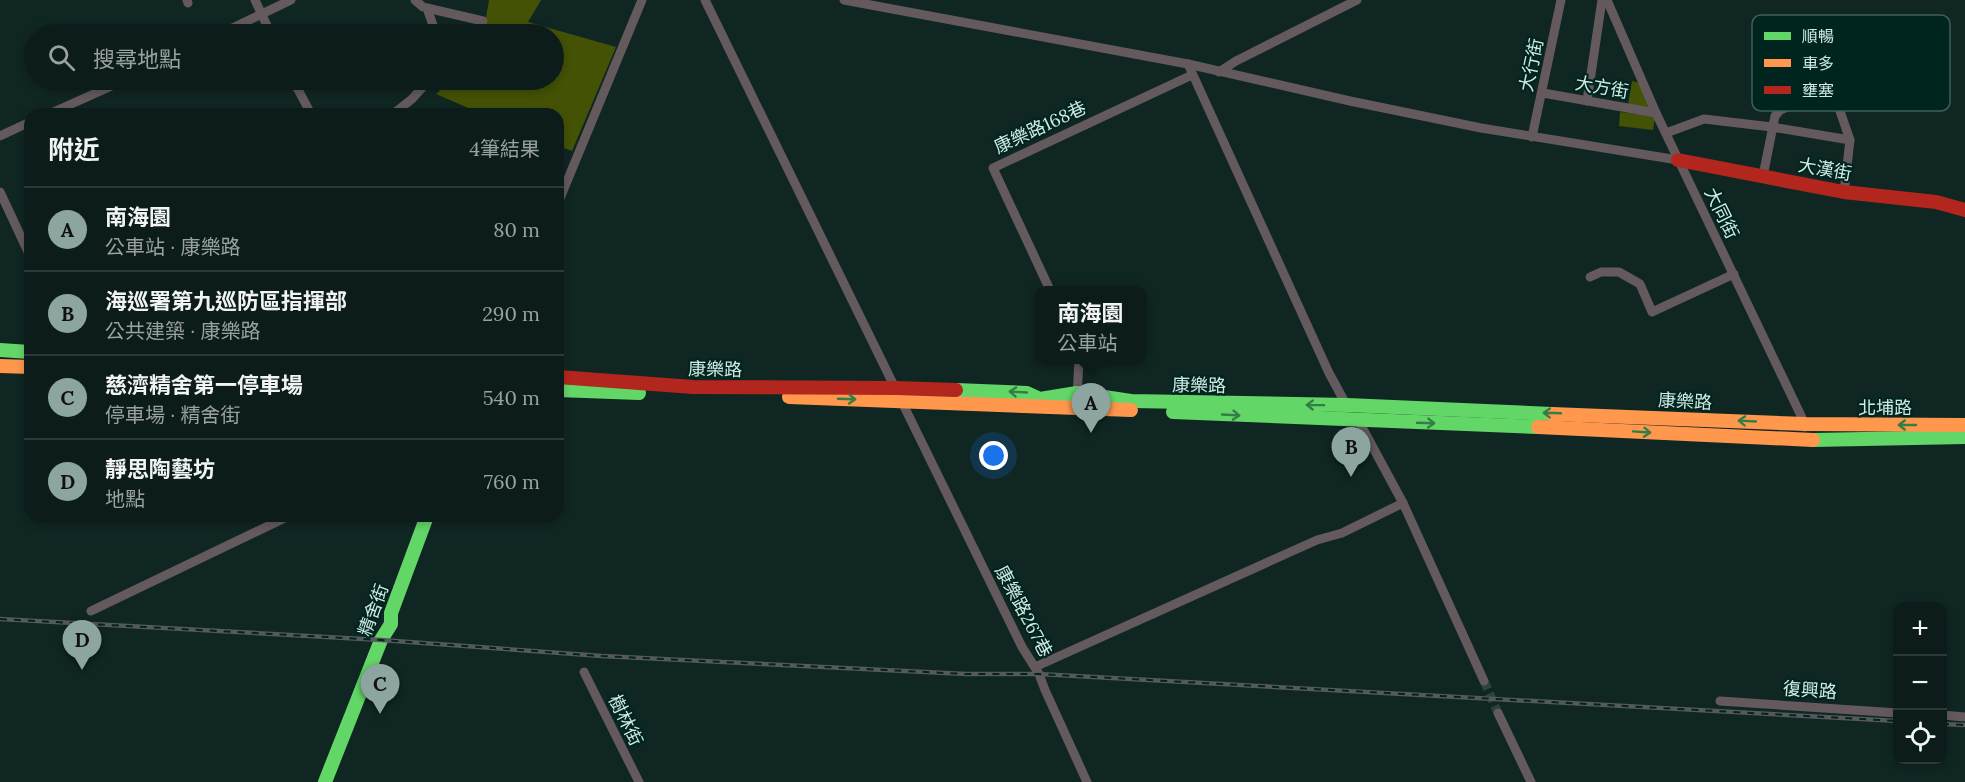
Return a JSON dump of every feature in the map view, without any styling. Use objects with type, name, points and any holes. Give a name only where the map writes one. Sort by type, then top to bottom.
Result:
[{"type":"main road","name":"大漢街","points":[[1678,160],[1844,192],[1936,202],[1965,210]]},
{"type":"main road","points":[[0,350],[24,351]]},
{"type":"main road","points":[[0,366],[24,367]]},
{"type":"main road","name":"康樂路","points":[[564,377],[693,387],[1076,400],[1347,405],[1805,424]]},
{"type":"main road","name":"康樂路","points":[[564,390],[899,394]]},
{"type":"main road","name":"康樂路","points":[[1076,400],[1359,421],[1806,440]]},
{"type":"main road","points":[[1611,416],[1611,430]]},
{"type":"main road","name":"北埔路","points":[[1805,424],[1965,425]]},
{"type":"main road","name":"北埔路","points":[[1806,440],[1965,437]]},
{"type":"main road","name":"精舍街","points":[[325,782],[381,640],[391,624],[391,613],[425,522]]},
{"type":"street","points":[[255,0],[266,24]]},
{"type":"street","points":[[242,24],[291,0]]},
{"type":"street","points":[[415,0],[423,8],[483,21]]},
{"type":"street","points":[[564,189],[642,0]]},
{"type":"street","name":"康樂路267巷","points":[[705,0],[1022,647],[1035,667],[1086,782]]},
{"type":"street","points":[[844,0],[1188,64],[1350,101],[1532,137],[1678,160]]},
{"type":"street","points":[[1219,72],[1236,61],[1357,0]]},
{"type":"street","name":"大行街","points":[[1532,137],[1561,0]]},
{"type":"street","points":[[1587,101],[1602,0]]},
{"type":"street","name":"大同街","points":[[1607,0],[1656,113],[1805,424],[1806,440]]},
{"type":"street","points":[[427,8],[433,24]]},
{"type":"street","points":[[1188,64],[1329,373],[1359,421],[1403,503],[1484,681]]},
{"type":"street","name":"康樂路168巷","points":[[1048,286],[993,168],[1192,75]]},
{"type":"street","points":[[64,108],[103,90]]},
{"type":"street","points":[[298,90],[308,108]]},
{"type":"street","points":[[401,108],[420,90]]},
{"type":"street","name":"大方街","points":[[1543,93],[1656,113]]},
{"type":"street","points":[[1763,176],[1772,127],[1779,111]]},
{"type":"street","points":[[1840,111],[1850,140],[1844,192]]},
{"type":"street","points":[[1666,133],[1704,119],[1850,140]]},
{"type":"street","points":[[0,136],[24,125]]},
{"type":"street","points":[[0,192],[24,243]]},
{"type":"street","points":[[1590,277],[1601,272],[1619,272],[1640,284],[1652,312],[1734,274]]},
{"type":"street","points":[[1076,400],[1079,364]]},
{"type":"street","points":[[1035,667],[1317,540],[1342,534],[1403,503]]},
{"type":"street","points":[[91,611],[277,522]]},
{"type":"street","name":"樹林街","points":[[584,672],[639,782]]},
{"type":"street","name":"復興路","points":[[1720,701],[1893,712]]},
{"type":"street","points":[[1498,713],[1531,782]]},
{"type":"street","points":[[1947,715],[1965,717]]},
{"type":"green space","points":[[489,0],[541,0],[528,22],[535,24],[485,24]]},
{"type":"green space","points":[[564,32],[616,47],[572,151],[564,148],[564,108],[468,108],[436,94],[440,90],[564,90]]},
{"type":"green space","points":[[1632,81],[1640,83],[1651,109],[1628,105]]},
{"type":"green space","points":[[1620,112],[1655,116],[1653,130],[1619,126]]},
{"type":"tunnel","points":[[1484,681],[1498,713]]},
{"type":"railway","points":[[0,619],[381,640],[602,656],[966,674],[1039,674],[1893,721]]},
{"type":"railway","points":[[1947,724],[1965,725]]},
{"type":"traffic: fast","points":[[0,350],[24,352]]},
{"type":"traffic: fast","points":[[564,390],[639,393]]},
{"type":"traffic: fast","points":[[956,390],[1027,393],[1040,399],[1077,393],[1131,401],[1347,405],[1552,414]]},
{"type":"traffic: fast","points":[[1173,412],[1538,427]]},
{"type":"traffic: fast","points":[[1813,440],[1965,437]]},
{"type":"traffic: fast","points":[[325,782],[381,640],[391,624],[391,613],[425,522]]},
{"type":"traffic: slow","points":[[0,366],[24,367]]},
{"type":"traffic: slow","points":[[789,397],[1131,410]]},
{"type":"traffic: slow","points":[[1552,414],[1805,424],[1965,425]]},
{"type":"traffic: slow","points":[[1538,427],[1813,440]]},
{"type":"traffic: jam","points":[[1678,160],[1844,192],[1936,202],[1965,210]]},
{"type":"traffic: jam","points":[[564,377],[693,387],[956,390]]},
{"type":"place","name":"南海園","points":[[1091,433]]},
{"type":"place","name":"海巡署第九巡防區指揮部","points":[[1351,477]]},
{"type":"place","name":"靜思陶藝坊","points":[[82,670]]},
{"type":"place","name":"慈濟精舍第一停車場","points":[[380,714]]}]
